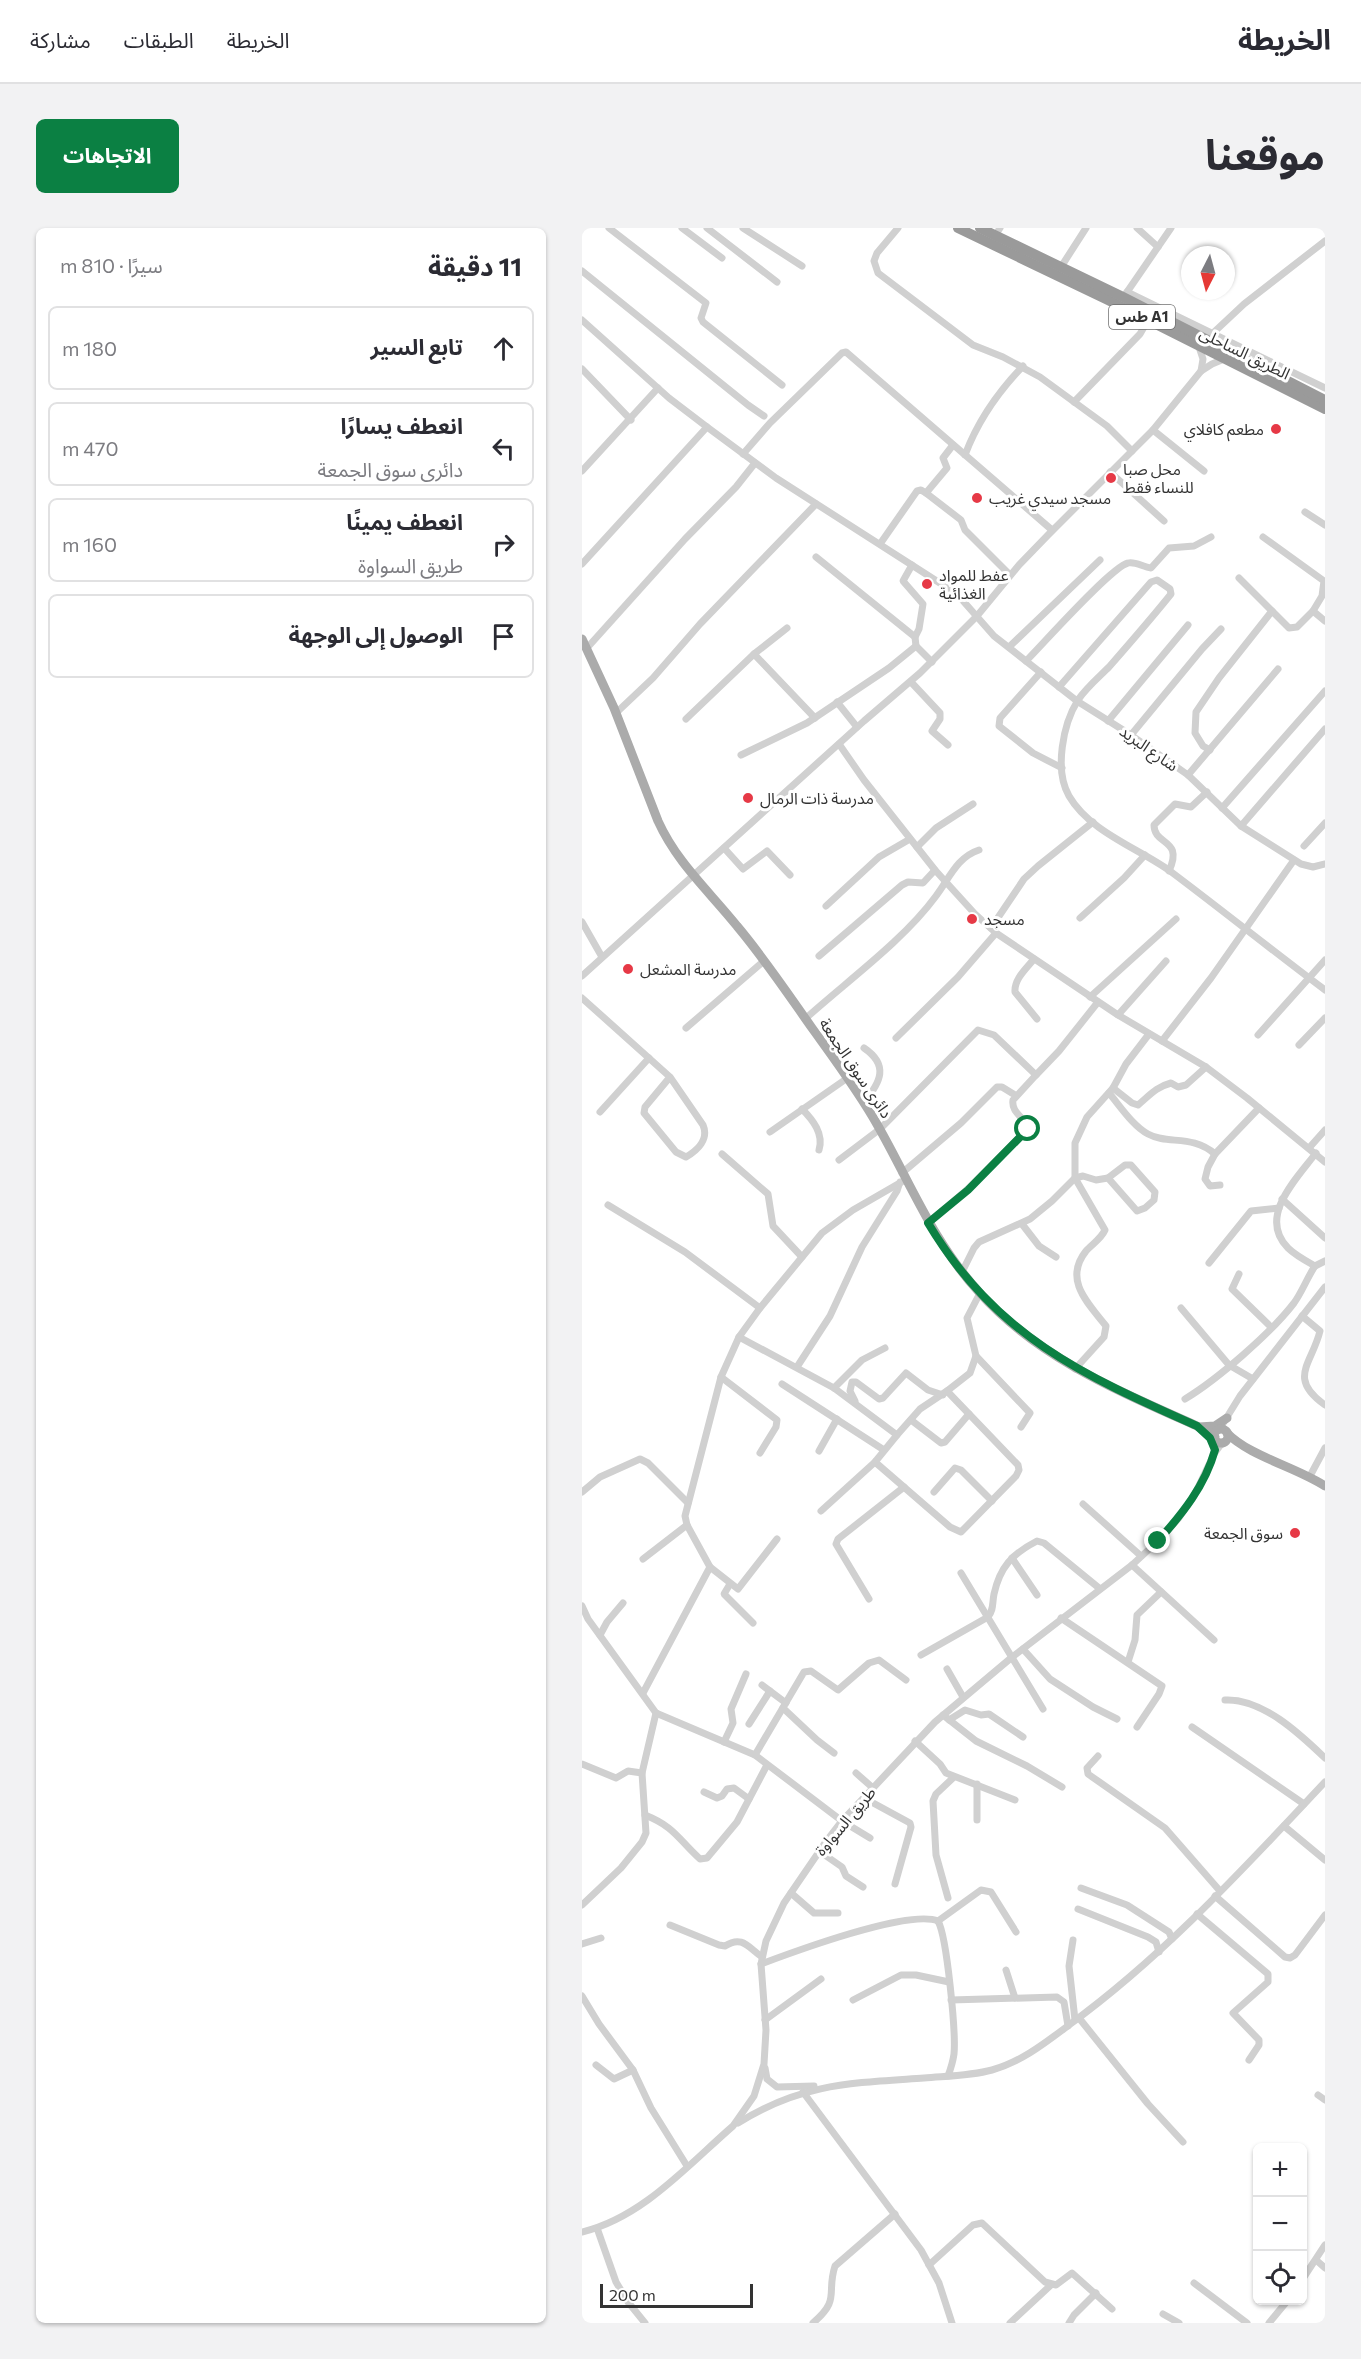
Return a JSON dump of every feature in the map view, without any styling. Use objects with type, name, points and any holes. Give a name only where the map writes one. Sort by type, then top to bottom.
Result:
[{"type":"highway","name":"الطريق الساحلى","points":[[958,228],[1118,295],[1148,320],[1325,409]]},
{"type":"highway","name":"الطريق الساحلى","points":[[980,228],[998,232],[1061,267],[1325,400]]},
{"type":"main road","name":"دائرى سوق الجمعة","points":[[582,639],[616,713],[662,831],[693,876],[738,926],[864,1102],[880,1128],[902,1178],[928,1223],[962,1272],[980,1293],[1020,1331],[1075,1369],[1310,1476]]},
{"type":"main road","points":[[1214,1452],[1201,1428],[1215,1426],[1228,1417]]},
{"type":"main road","points":[[1310,1476],[1325,1486]]},
{"type":"street","points":[[609,228],[706,303],[701,318],[704,322],[782,385]]},
{"type":"street","points":[[682,228],[722,258]]},
{"type":"street","points":[[707,228],[777,282]]},
{"type":"street","points":[[743,228],[752,231],[802,266]]},
{"type":"street","points":[[898,228],[877,254],[874,261],[878,273],[973,345],[1023,366],[1040,376],[1107,426],[1132,451]]},
{"type":"street","points":[[1061,267],[1086,228]]},
{"type":"street","points":[[1137,228],[1158,247]]},
{"type":"street","points":[[1171,228],[1118,295],[1212,334],[1325,388]]},
{"type":"street","points":[[1212,334],[1244,304],[1325,241]]},
{"type":"street","points":[[582,271],[764,416]]},
{"type":"street","name":"شارع البريد","points":[[582,320],[658,388],[742,454],[957,594],[989,631],[1077,701],[1188,775],[1241,826],[1305,866],[1322,865]]},
{"type":"street","points":[[1074,402],[1140,334],[1148,320]]},
{"type":"street","points":[[1199,347],[1203,359],[1201,371]]},
{"type":"street","points":[[742,454],[770,423],[842,353],[846,352],[1052,530]]},
{"type":"street","points":[[582,976],[932,662],[977,616],[1010,575],[1052,530],[1153,430],[1201,371],[1224,359]]},
{"type":"street","points":[[965,455],[982,417],[999,392],[1023,366]]},
{"type":"street","points":[[582,369],[631,420]]},
{"type":"street","points":[[582,471],[658,388]]},
{"type":"street","points":[[582,564],[706,427]]},
{"type":"street","points":[[1153,430],[1204,471]]},
{"type":"street","points":[[926,493],[947,468],[943,458],[954,445]]},
{"type":"street","points":[[587,648],[755,463]]},
{"type":"street","points":[[1110,472],[1164,521]]},
{"type":"street","points":[[880,544],[917,491],[921,490],[961,520],[965,530],[1010,575]]},
{"type":"street","points":[[616,713],[653,678],[700,624],[816,504]]},
{"type":"street","points":[[1305,512],[1325,525]]},
{"type":"street","points":[[1026,661],[1110,575],[1126,563],[1132,562],[1151,568],[1169,548],[1194,546],[1211,537]]},
{"type":"street","points":[[1239,578],[1292,629],[1305,621],[1322,596],[1324,581],[1263,537]]},
{"type":"street","points":[[816,557],[915,637]]},
{"type":"street","points":[[1009,647],[1100,560]]},
{"type":"street","points":[[912,565],[903,581],[923,604],[919,629],[915,637],[916,646],[932,662]]},
{"type":"street","points":[[1059,687],[1151,582],[1157,580],[1170,589],[1171,594],[1136,637],[1077,701],[1067,726],[1062,768],[1068,794],[1080,811],[1093,822],[1169,871],[1325,990]]},
{"type":"street","points":[[1210,750],[1203,746],[1195,733],[1196,712],[1219,678],[1272,610]]},
{"type":"street","points":[[1313,611],[1325,621]]},
{"type":"street","points":[[1108,721],[1188,625]]},
{"type":"street","points":[[686,719],[754,654],[787,628]]},
{"type":"street","points":[[1131,735],[1221,629]]},
{"type":"street","points":[[741,755],[815,718],[889,668],[916,646]]},
{"type":"street","points":[[754,654],[815,718]]},
{"type":"street","points":[[1188,775],[1278,669]]},
{"type":"street","points":[[1041,672],[1000,718],[999,726],[1033,753],[1062,768]]},
{"type":"street","points":[[911,682],[940,713],[940,719],[932,731],[948,745]]},
{"type":"street","points":[[1222,808],[1325,691]]},
{"type":"street","points":[[837,702],[857,727]]},
{"type":"street","points":[[1241,826],[1325,729]]},
{"type":"street","points":[[839,744],[935,870],[969,908],[994,930],[1090,997],[1206,1067],[1325,1162]]},
{"type":"street","points":[[1169,871],[1174,860],[1172,849],[1155,831],[1154,825],[1175,804],[1191,807],[1207,792]]},
{"type":"street","points":[[917,848],[936,828],[973,804]]},
{"type":"street","points":[[896,1038],[958,977],[994,930],[1024,879],[1093,822]]},
{"type":"street","points":[[1304,846],[1325,823]]},
{"type":"street","points":[[826,906],[879,858],[910,839]]},
{"type":"street","points":[[724,848],[743,869],[767,851],[790,875]]},
{"type":"street","points":[[805,1019],[873,961],[916,919],[940,890],[945,879],[967,855],[979,850]]},
{"type":"street","points":[[1080,918],[1124,878],[1144,855]]},
{"type":"street","points":[[1322,865],[1325,858]]},
{"type":"street","points":[[1162,1041],[1246,930],[1293,860]]},
{"type":"street","points":[[819,956],[902,885],[908,882],[923,883],[935,870]]},
{"type":"street","points":[[1090,997],[1176,919]]},
{"type":"street","points":[[582,922],[602,957]]},
{"type":"street","points":[[1034,959],[1014,987],[1015,992],[1037,1019]]},
{"type":"street","points":[[1258,1035],[1325,960]]},
{"type":"street","points":[[686,1028],[764,961]]},
{"type":"street","points":[[1118,1015],[1166,961]]},
{"type":"street","points":[[582,998],[670,1077],[703,1125],[706,1132],[704,1141],[686,1157],[676,1152],[644,1113],[645,1107],[670,1077]]},
{"type":"street","points":[[928,1223],[968,1190],[1026,1132],[1028,1125],[1012,1106],[1015,1095],[1059,1051],[1098,1002]]},
{"type":"street","points":[[1299,1045],[1325,1018]]},
{"type":"street","points":[[839,1160],[880,1128],[978,1030],[994,1035],[1036,1075]]},
{"type":"street","points":[[1075,1369],[1107,1331],[1106,1326],[1077,1286],[1076,1277],[1079,1264],[1105,1230],[1075,1178],[1074,1153],[1079,1132],[1087,1118],[1111,1090],[1126,1064],[1149,1034]]},
{"type":"street","points":[[864,1048],[874,1055],[880,1067],[880,1079],[864,1102]]},
{"type":"street","points":[[600,1112],[649,1059]]},
{"type":"street","points":[[1111,1090],[1132,1104],[1138,1105],[1155,1089],[1162,1086],[1171,1083],[1178,1087],[1186,1085],[1206,1067]]},
{"type":"street","points":[[770,1132],[846,1079]]},
{"type":"street","points":[[777,1539],[738,1589],[710,1567],[687,1525],[685,1516],[721,1377],[739,1337],[822,1233],[902,1178],[998,1087],[1015,1095]]},
{"type":"street","points":[[1111,1090],[1150,1135],[1188,1141],[1215,1154]]},
{"type":"street","points":[[1220,1185],[1210,1186],[1205,1179],[1208,1167],[1215,1154],[1259,1108]]},
{"type":"street","points":[[802,1109],[810,1117],[818,1132],[821,1142],[819,1150]]},
{"type":"street","points":[[1309,1148],[1325,1130]]},
{"type":"street","points":[[1315,1266],[1288,1248],[1280,1237],[1277,1226],[1282,1199],[1316,1153]]},
{"type":"street","points":[[722,1154],[768,1194],[772,1226],[802,1257]]},
{"type":"street","points":[[962,1272],[974,1248],[980,1242],[1022,1224],[1052,1201],[1075,1178],[1083,1176],[1096,1180],[1108,1178],[1125,1165],[1131,1165],[1155,1192],[1154,1200],[1145,1208],[1137,1210],[1108,1178]]},
{"type":"street","points":[[796,1366],[830,1316],[862,1247],[897,1191],[902,1178]]},
{"type":"street","points":[[1282,1199],[1325,1238]]},
{"type":"street","points":[[608,1205],[685,1252],[760,1308]]},
{"type":"street","points":[[1209,1263],[1251,1211],[1279,1208]]},
{"type":"street","points":[[1022,1224],[1039,1246],[1056,1257]]},
{"type":"street","points":[[1185,1399],[1229,1365],[1271,1326],[1294,1303],[1315,1266],[1325,1261]]},
{"type":"street","points":[[1239,1274],[1232,1289],[1271,1326]]},
{"type":"street","points":[[1214,1452],[1228,1417],[1253,1379],[1325,1287]]},
{"type":"street","points":[[980,1293],[967,1318],[976,1356],[1030,1413],[1021,1427]]},
{"type":"street","points":[[1181,1308],[1229,1365],[1253,1379]]},
{"type":"street","points":[[1302,1316],[1320,1331],[1305,1365],[1303,1378],[1313,1396],[1325,1405]]},
{"type":"street","points":[[739,1337],[834,1388],[897,1436]]},
{"type":"street","points":[[834,1388],[862,1360],[885,1348]]},
{"type":"street","points":[[821,1511],[875,1462],[920,1409],[970,1373],[976,1356]]},
{"type":"street","points":[[856,1404],[850,1391],[852,1382],[856,1382],[879,1399],[883,1398],[906,1373],[928,1390],[945,1393],[969,1414],[1018,1465],[1019,1470],[1016,1476],[961,1532],[956,1532],[875,1462]]},
{"type":"street","points":[[721,1377],[777,1420],[776,1427],[760,1454]]},
{"type":"street","points":[[783,1384],[884,1450]]},
{"type":"street","points":[[911,1420],[941,1443],[945,1442],[969,1414]]},
{"type":"street","points":[[819,1451],[837,1419]]},
{"type":"street","points":[[1310,1476],[1325,1448]]},
{"type":"street","name":"طريق السواوة","points":[[582,2232],[626,2216],[647,2201],[733,2126],[754,2096],[765,2061],[762,1961],[769,1932],[791,1893],[842,1821],[915,1741],[946,1717],[963,1697],[1099,1588],[1132,1565],[1158,1541],[1185,1509],[1201,1484],[1214,1452]]},
{"type":"street","points":[[582,1492],[600,1477],[640,1459],[648,1463],[688,1503]]},
{"type":"street","points":[[934,1492],[955,1468],[961,1470],[992,1501]]},
{"type":"street","points":[[869,1599],[836,1544],[838,1539],[904,1487]]},
{"type":"street","points":[[1083,1504],[1141,1556]]},
{"type":"street","points":[[643,1559],[687,1525]]},
{"type":"street","points":[[921,1655],[988,1617],[992,1612],[994,1593],[1003,1565],[1037,1541],[1044,1543],[1099,1588]]},
{"type":"street","points":[[1012,1558],[1037,1595]]},
{"type":"street","points":[[1132,1565],[1214,1640]]},
{"type":"street","points":[[643,1693],[710,1567]]},
{"type":"street","points":[[962,1573],[1011,1658],[1035,1692],[1043,1709]]},
{"type":"street","points":[[730,1584],[724,1594],[753,1623]]},
{"type":"street","points":[[1128,1662],[1135,1640],[1137,1615],[1161,1592]]},
{"type":"street","points":[[600,1635],[607,1622],[623,1603]]},
{"type":"street","points":[[582,1606],[656,1713],[755,1755],[842,1821],[870,1838]]},
{"type":"street","points":[[1061,1618],[1162,1686],[1160,1694],[1137,1727]]},
{"type":"street","points":[[1023,1648],[1050,1679],[1093,1707],[1117,1719]]},
{"type":"street","points":[[755,1755],[804,1672],[808,1670],[838,1690],[869,1663],[879,1660],[906,1680]]},
{"type":"street","points":[[947,1669],[963,1697]]},
{"type":"street","points":[[724,1742],[733,1723],[731,1709],[746,1674]]},
{"type":"street","points":[[762,1685],[817,1740],[834,1753]]},
{"type":"street","points":[[749,1724],[770,1691]]},
{"type":"street","points":[[1225,1700],[1241,1699],[1286,1723],[1300,1733],[1325,1758]]},
{"type":"street","points":[[946,1717],[964,1710],[981,1715],[989,1714],[1023,1737]]},
{"type":"street","points":[[582,1905],[621,1868],[642,1842],[645,1833],[645,1815],[642,1773],[656,1713]]},
{"type":"street","points":[[946,1717],[976,1740],[1062,1787]]},
{"type":"street","points":[[1192,1728],[1304,1804]]},
{"type":"street","points":[[915,1741],[940,1764],[946,1773],[1016,1800]]},
{"type":"street","points":[[1098,1756],[1087,1768],[1088,1774],[1165,1828],[1218,1893],[1285,1957],[1290,1958],[1295,1955],[1325,1915]]},
{"type":"street","points":[[582,1764],[616,1778],[628,1771],[642,1773]]},
{"type":"street","points":[[645,1815],[660,1821],[680,1836],[700,1858],[707,1858],[730,1833],[767,1765]]},
{"type":"street","points":[[856,1773],[873,1788]]},
{"type":"street","points":[[948,1898],[936,1855],[933,1801],[936,1794],[954,1777]]},
{"type":"street","points":[[765,2061],[767,2079],[777,2087],[970,2075],[1004,2066],[1034,2050],[1068,2026],[1159,1952],[1325,1782]]},
{"type":"street","points":[[977,1784],[977,1820]]},
{"type":"street","points":[[704,1792],[717,1798],[722,1796],[727,1789],[734,1788],[749,1799]]},
{"type":"street","points":[[864,1798],[910,1823],[911,1827],[895,1884]]},
{"type":"street","points":[[1284,1826],[1325,1860]]},
{"type":"street","points":[[819,1851],[842,1867],[846,1876],[863,1887]]},
{"type":"street","points":[[1081,1888],[1127,1905],[1169,1932],[1172,1939]]},
{"type":"street","points":[[938,1921],[981,1890],[987,1890],[991,1892],[1016,1932]]},
{"type":"street","points":[[791,1893],[814,1913],[838,1913]]},
{"type":"street","points":[[1078,1909],[1148,1937],[1156,1942],[1159,1952]]},
{"type":"street","points":[[1197,1914],[1268,1974],[1268,1982],[1233,2013],[1259,2040],[1259,2045],[1249,2060]]},
{"type":"street","points":[[670,1925],[720,1945],[725,1946],[733,1940],[739,1940],[762,1961],[813,1944],[916,1918],[932,1918],[938,1921]]},
{"type":"street","points":[[938,1921],[949,1982],[955,2051],[948,2076]]},
{"type":"street","points":[[582,1944],[601,1938]]},
{"type":"street","points":[[1073,1940],[1069,1966],[1077,2019],[1183,2142]]},
{"type":"street","points":[[1006,1970],[1015,1998]]},
{"type":"street","points":[[853,2001],[901,1975],[916,1975],[949,1982]]},
{"type":"street","points":[[765,2020],[821,1979]]},
{"type":"street","points":[[582,1996],[599,2024],[633,2070],[651,2108],[687,2166]]},
{"type":"street","points":[[951,2000],[1057,1997],[1064,2002],[1068,2026]]},
{"type":"street","points":[[596,2066],[614,2079],[633,2070]]},
{"type":"street","points":[[733,2126],[771,2105],[803,2092],[832,2085]]},
{"type":"street","points":[[803,2092],[895,2214],[929,2265],[939,2283],[952,2323]]},
{"type":"street","points":[[1318,2095],[1325,2100]]},
{"type":"street","points":[[815,2322],[826,2312],[831,2302],[835,2266],[895,2214]]},
{"type":"street","points":[[929,2265],[973,2225],[981,2223],[1051,2285]]},
{"type":"street","points":[[597,2228],[616,2282],[645,2323]]},
{"type":"street","points":[[1307,2273],[1325,2245]]},
{"type":"street","points":[[1316,2260],[1325,2268]]},
{"type":"street","points":[[1010,2323],[1051,2285],[1056,2285],[1072,2273],[1112,2309]]},
{"type":"street","points":[[1194,2283],[1246,2323]]},
{"type":"street","points":[[1070,2323],[1074,2315],[1096,2293]]},
{"type":"street","points":[[1269,2323],[1285,2305]]},
{"type":"street","points":[[1163,2314],[1179,2323]]},
{"type":"place","name":"مطعم كافلاي","points":[[1276,429]]},
{"type":"place","name":"محل صبا للنساء فقط","points":[[1111,478]]},
{"type":"place","name":"مسجد سيدي غريب","points":[[977,498]]},
{"type":"place","name":"عفط للمواد الغذائية","points":[[927,584]]},
{"type":"place","name":"مدرسة ذات الرمال","points":[[748,798]]},
{"type":"place","name":"مسجد","points":[[972,919]]},
{"type":"place","name":"مدرسة المشعل","points":[[628,969]]},
{"type":"place","name":"سوق الجمعة","points":[[1295,1533]]},
{"type":"route","points":[[1028,1129],[968,1190],[928,1223],[970,1282],[1020,1331],[1075,1369],[1205,1431],[1215,1450],[1214,1454],[1194,1496],[1178,1519],[1158,1541]]}]
